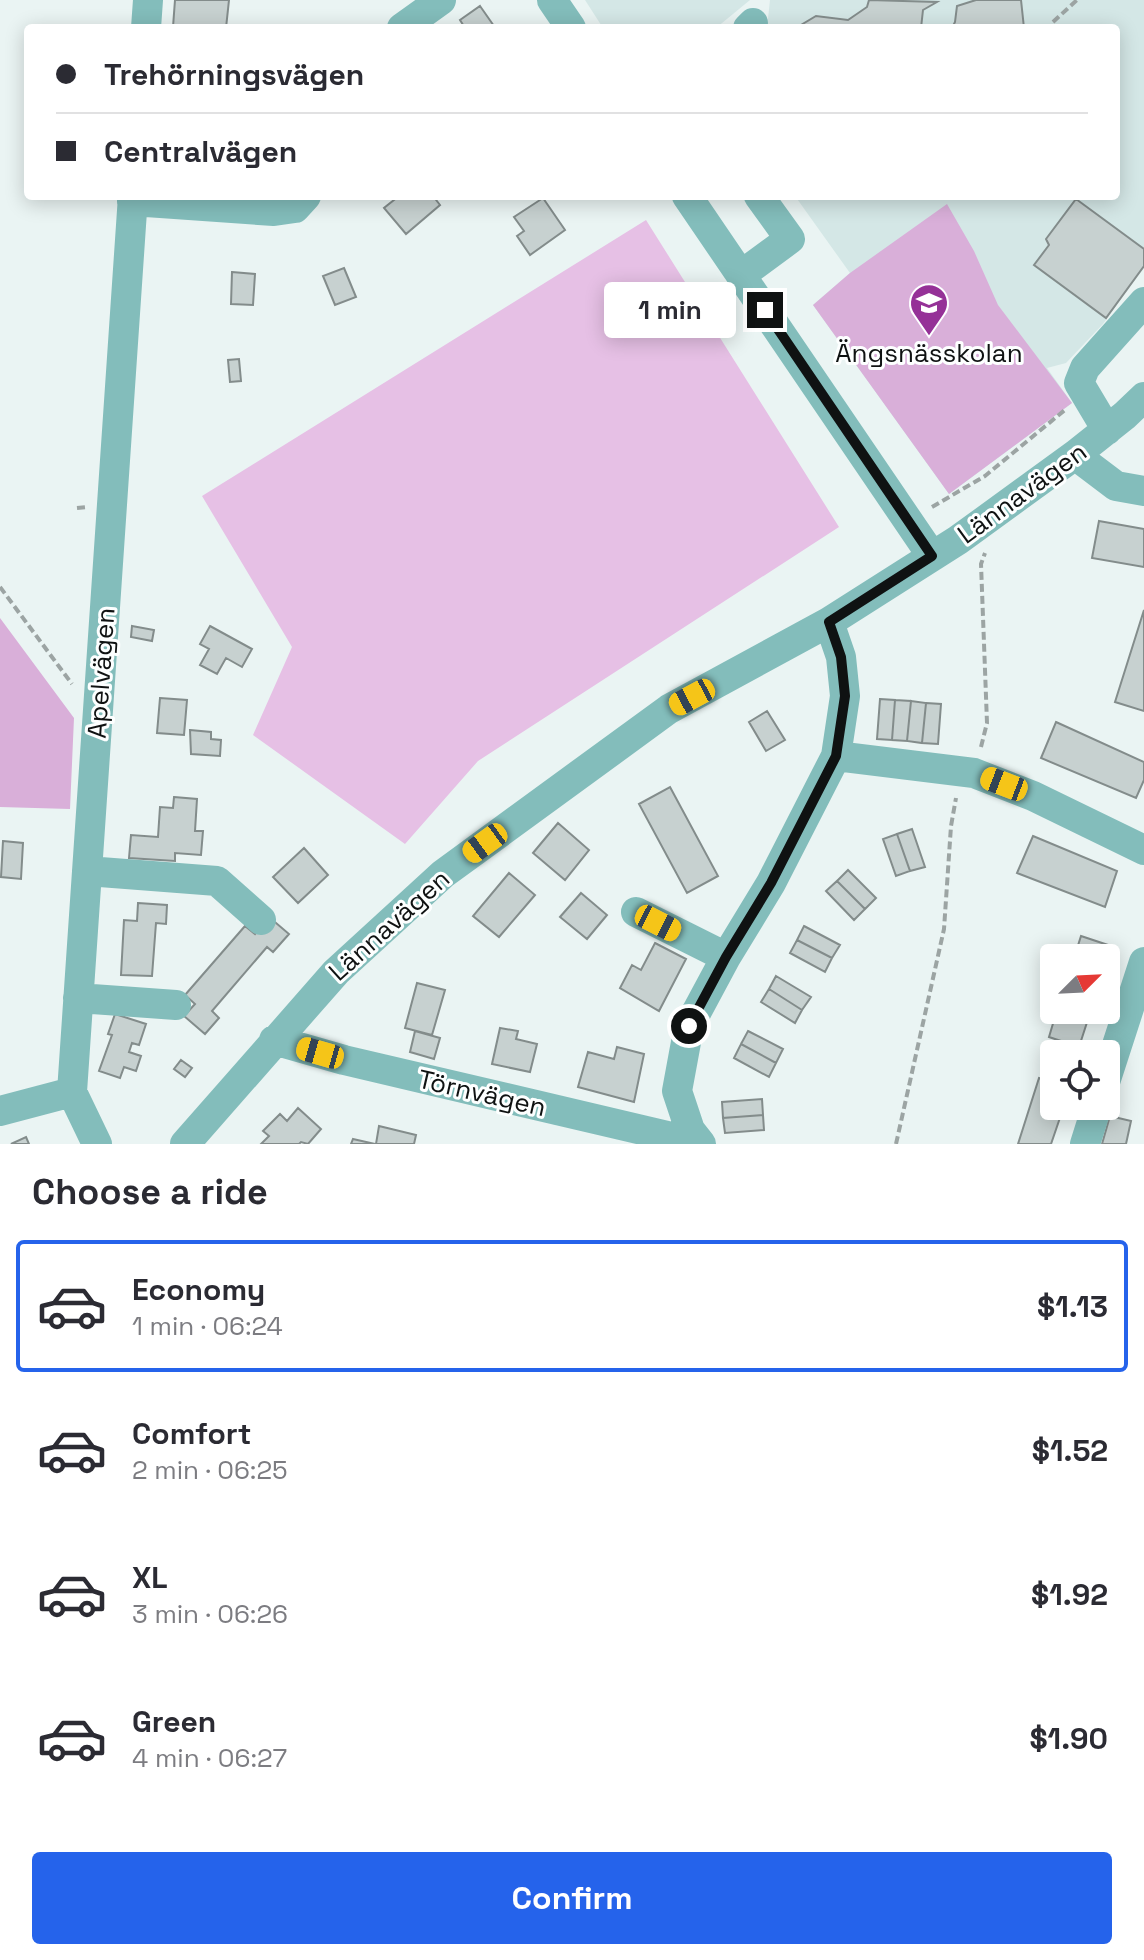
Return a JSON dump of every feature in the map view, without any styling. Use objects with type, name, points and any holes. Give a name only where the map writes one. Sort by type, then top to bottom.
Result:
[{"type":"street","points":[[146,24],[148,0]]},
{"type":"street","points":[[408,24],[441,0]]},
{"type":"street","points":[[552,0],[568,24]]},
{"type":"street","name":"Apelvägen","points":[[97,1144],[72,1092],[132,200]]},
{"type":"street","points":[[144,200],[274,211],[295,208],[302,200]]},
{"type":"street","points":[[690,200],[932,556]]},
{"type":"street","points":[[741,275],[790,239],[762,200]]},
{"type":"street","points":[[1107,430],[1079,383],[1085,368],[1144,302]]},
{"type":"street","name":"Lännavägen","points":[[185,1144],[336,972],[443,874],[669,709],[829,622],[958,540],[1075,455],[1144,397]]},
{"type":"street","points":[[1075,455],[1116,486],[1144,491]]},
{"type":"street","points":[[696,1137],[677,1091],[689,1026],[771,883],[836,756],[845,696],[841,657],[829,622]]},
{"type":"street","points":[[836,756],[967,772],[1033,796],[1144,850]]},
{"type":"street","points":[[87,871],[217,881],[261,920]]},
{"type":"street","points":[[636,912],[726,957]]},
{"type":"street","points":[[1119,1040],[1144,962]]},
{"type":"street","points":[[78,998],[176,1005]]},
{"type":"street","name":"Törnvägen","points":[[274,1040],[344,1060],[672,1137],[696,1137]]},
{"type":"street","points":[[0,1111],[72,1092]]},
{"type":"street","points":[[1085,1144],[1093,1120]]},
{"type":"path","points":[[1053,22],[1077,0]]},
{"type":"path","points":[[908,523],[985,476],[1085,393]]},
{"type":"path","points":[[896,1144],[944,929],[951,826],[967,772],[987,723],[981,564],[987,549]]},
{"type":"path","points":[[0,587],[98,718]]},
{"type":"shaded area","points":[[585,0],[750,0],[721,24],[600,24]]},
{"type":"shaded area","points":[[770,0],[1144,0],[1144,266],[1103,324],[1066,363],[1047,368],[1072,403],[949,494],[813,305],[850,273],[798,200],[1120,200],[1120,24],[767,24]]},
{"type":"shaded area","name":"Ängsnässkolan","points":[[947,204],[974,251],[998,305],[1072,403],[949,494],[813,305],[850,273]]},
{"type":"shaded area","points":[[646,220],[839,527],[478,761],[405,844],[253,735],[292,647],[202,496]]},
{"type":"shaded area","points":[[0,618],[74,718],[70,809],[0,807]]},
{"type":"building","points":[[175,0],[229,0],[226,24],[173,24]]},
{"type":"building","points":[[869,0],[937,2],[923,10],[921,24],[803,24],[816,16],[848,20],[867,7]]},
{"type":"building","points":[[976,0],[1021,0],[1024,24],[954,24],[957,6]]},
{"type":"building","points":[[480,6],[493,24],[462,24],[460,20]]},
{"type":"building","points":[[394,200],[436,200],[440,205],[406,234],[384,208]]},
{"type":"building","points":[[544,200],[565,230],[530,255],[517,236],[524,231],[514,217]]},
{"type":"building","points":[[1077,200],[1144,249],[1144,266],[1106,318],[1034,265],[1049,245],[1046,239]]},
{"type":"building","points":[[344,268],[356,297],[335,305],[323,276]]},
{"type":"building","points":[[232,272],[255,274],[253,305],[231,304]]},
{"type":"building","points":[[239,359],[241,381],[230,382],[228,360]]},
{"type":"building","points":[[1099,521],[1144,529],[1144,567],[1092,558]]},
{"type":"building","points":[[1144,610],[1144,711],[1115,702]]},
{"type":"building","points":[[132,626],[154,630],[152,641],[131,637]]},
{"type":"building","points":[[210,626],[252,649],[242,667],[226,658],[217,674],[200,665],[209,649],[200,644]]},
{"type":"building","points":[[160,698],[187,700],[184,735],[157,733]]},
{"type":"building","points":[[880,699],[895,700],[892,740],[877,739]]},
{"type":"building","points":[[895,700],[911,701],[907,741],[892,740]]},
{"type":"building","points":[[911,701],[926,703],[922,743],[907,741]]},
{"type":"building","points":[[926,703],[941,704],[938,744],[922,743]]},
{"type":"building","points":[[767,711],[785,740],[766,751],[749,722]]},
{"type":"building","points":[[1056,722],[1144,762],[1144,780],[1136,798],[1041,758]]},
{"type":"building","points":[[190,730],[211,732],[211,739],[221,740],[220,756],[191,754]]},
{"type":"building","points":[[670,787],[718,876],[687,893],[639,804]]},
{"type":"building","points":[[174,797],[197,799],[195,831],[203,831],[201,855],[175,853],[175,861],[129,858],[131,835],[158,837],[160,807],[173,808]]},
{"type":"building","points":[[558,823],[589,850],[565,880],[533,853]]},
{"type":"building","points":[[912,829],[925,867],[910,871],[897,834]]},
{"type":"building","points":[[897,834],[910,871],[896,876],[883,839]]},
{"type":"building","points":[[1033,836],[1117,871],[1105,907],[1017,873]]},
{"type":"building","points":[[3,841],[23,843],[21,879],[1,877]]},
{"type":"building","points":[[304,848],[328,875],[298,903],[273,877]]},
{"type":"building","points":[[848,870],[876,898],[865,909],[837,881]]},
{"type":"building","points":[[509,873],[535,895],[499,937],[473,916]]},
{"type":"building","points":[[837,881],[865,909],[854,920],[826,891]]},
{"type":"building","points":[[581,893],[607,915],[587,939],[560,917]]},
{"type":"building","points":[[138,903],[167,905],[166,924],[156,923],[152,976],[121,975],[124,920],[137,921]]},
{"type":"building","points":[[269,917],[289,934],[273,952],[267,947],[212,1011],[219,1018],[205,1034],[184,1016],[195,1004],[185,995],[245,926],[255,934]]},
{"type":"building","points":[[804,926],[840,945],[832,958],[797,940]]},
{"type":"building","points":[[1081,936],[1105,944],[1078,944]]},
{"type":"building","points":[[797,940],[832,958],[825,972],[790,953]]},
{"type":"building","points":[[655,943],[686,959],[659,1011],[620,988],[632,965],[641,970]]},
{"type":"building","points":[[776,976],[811,997],[802,1010],[769,989]]},
{"type":"building","points":[[417,983],[445,990],[432,1035],[405,1028]]},
{"type":"building","points":[[769,989],[802,1010],[795,1023],[761,1002]]},
{"type":"building","points":[[115,1014],[146,1024],[139,1045],[132,1043],[129,1052],[141,1056],[136,1071],[124,1067],[120,1078],[99,1071],[112,1035],[108,1034]]},
{"type":"building","points":[[1053,1024],[1086,1024],[1081,1040],[1049,1037]]},
{"type":"building","points":[[500,1028],[518,1031],[516,1039],[537,1044],[530,1072],[492,1064]]},
{"type":"building","points":[[415,1031],[440,1038],[434,1059],[410,1052]]},
{"type":"building","points":[[748,1031],[783,1049],[776,1063],[741,1044]]},
{"type":"building","points":[[741,1044],[776,1063],[769,1077],[734,1058]]},
{"type":"building","points":[[617,1047],[644,1054],[634,1102],[578,1087],[588,1052],[614,1059]]},
{"type":"building","points":[[181,1060],[192,1068],[185,1077],[174,1069]]},
{"type":"building","points":[[1039,1078],[1040,1120],[1059,1120],[1051,1144],[1018,1144]]},
{"type":"building","points":[[762,1099],[763,1115],[723,1118],[722,1102]]},
{"type":"building","points":[[298,1108],[321,1129],[308,1144],[261,1144],[269,1136],[263,1131],[280,1114],[287,1121]]},
{"type":"building","points":[[763,1115],[764,1130],[725,1133],[723,1118]]},
{"type":"building","points":[[1109,1120],[1131,1121],[1126,1144],[1102,1144]]},
{"type":"building","points":[[379,1126],[416,1135],[414,1144],[376,1144]]},
{"type":"building","points":[[26,1137],[29,1144],[11,1144]]},
{"type":"building","points":[[353,1139],[375,1144],[351,1144]]},
{"type":"place","name":"Ängsnässkolan","points":[[929,337]]},
{"type":"route","points":[[689,1026],[771,883],[836,756],[845,696],[841,657],[829,622],[932,556],[765,310]]}]
